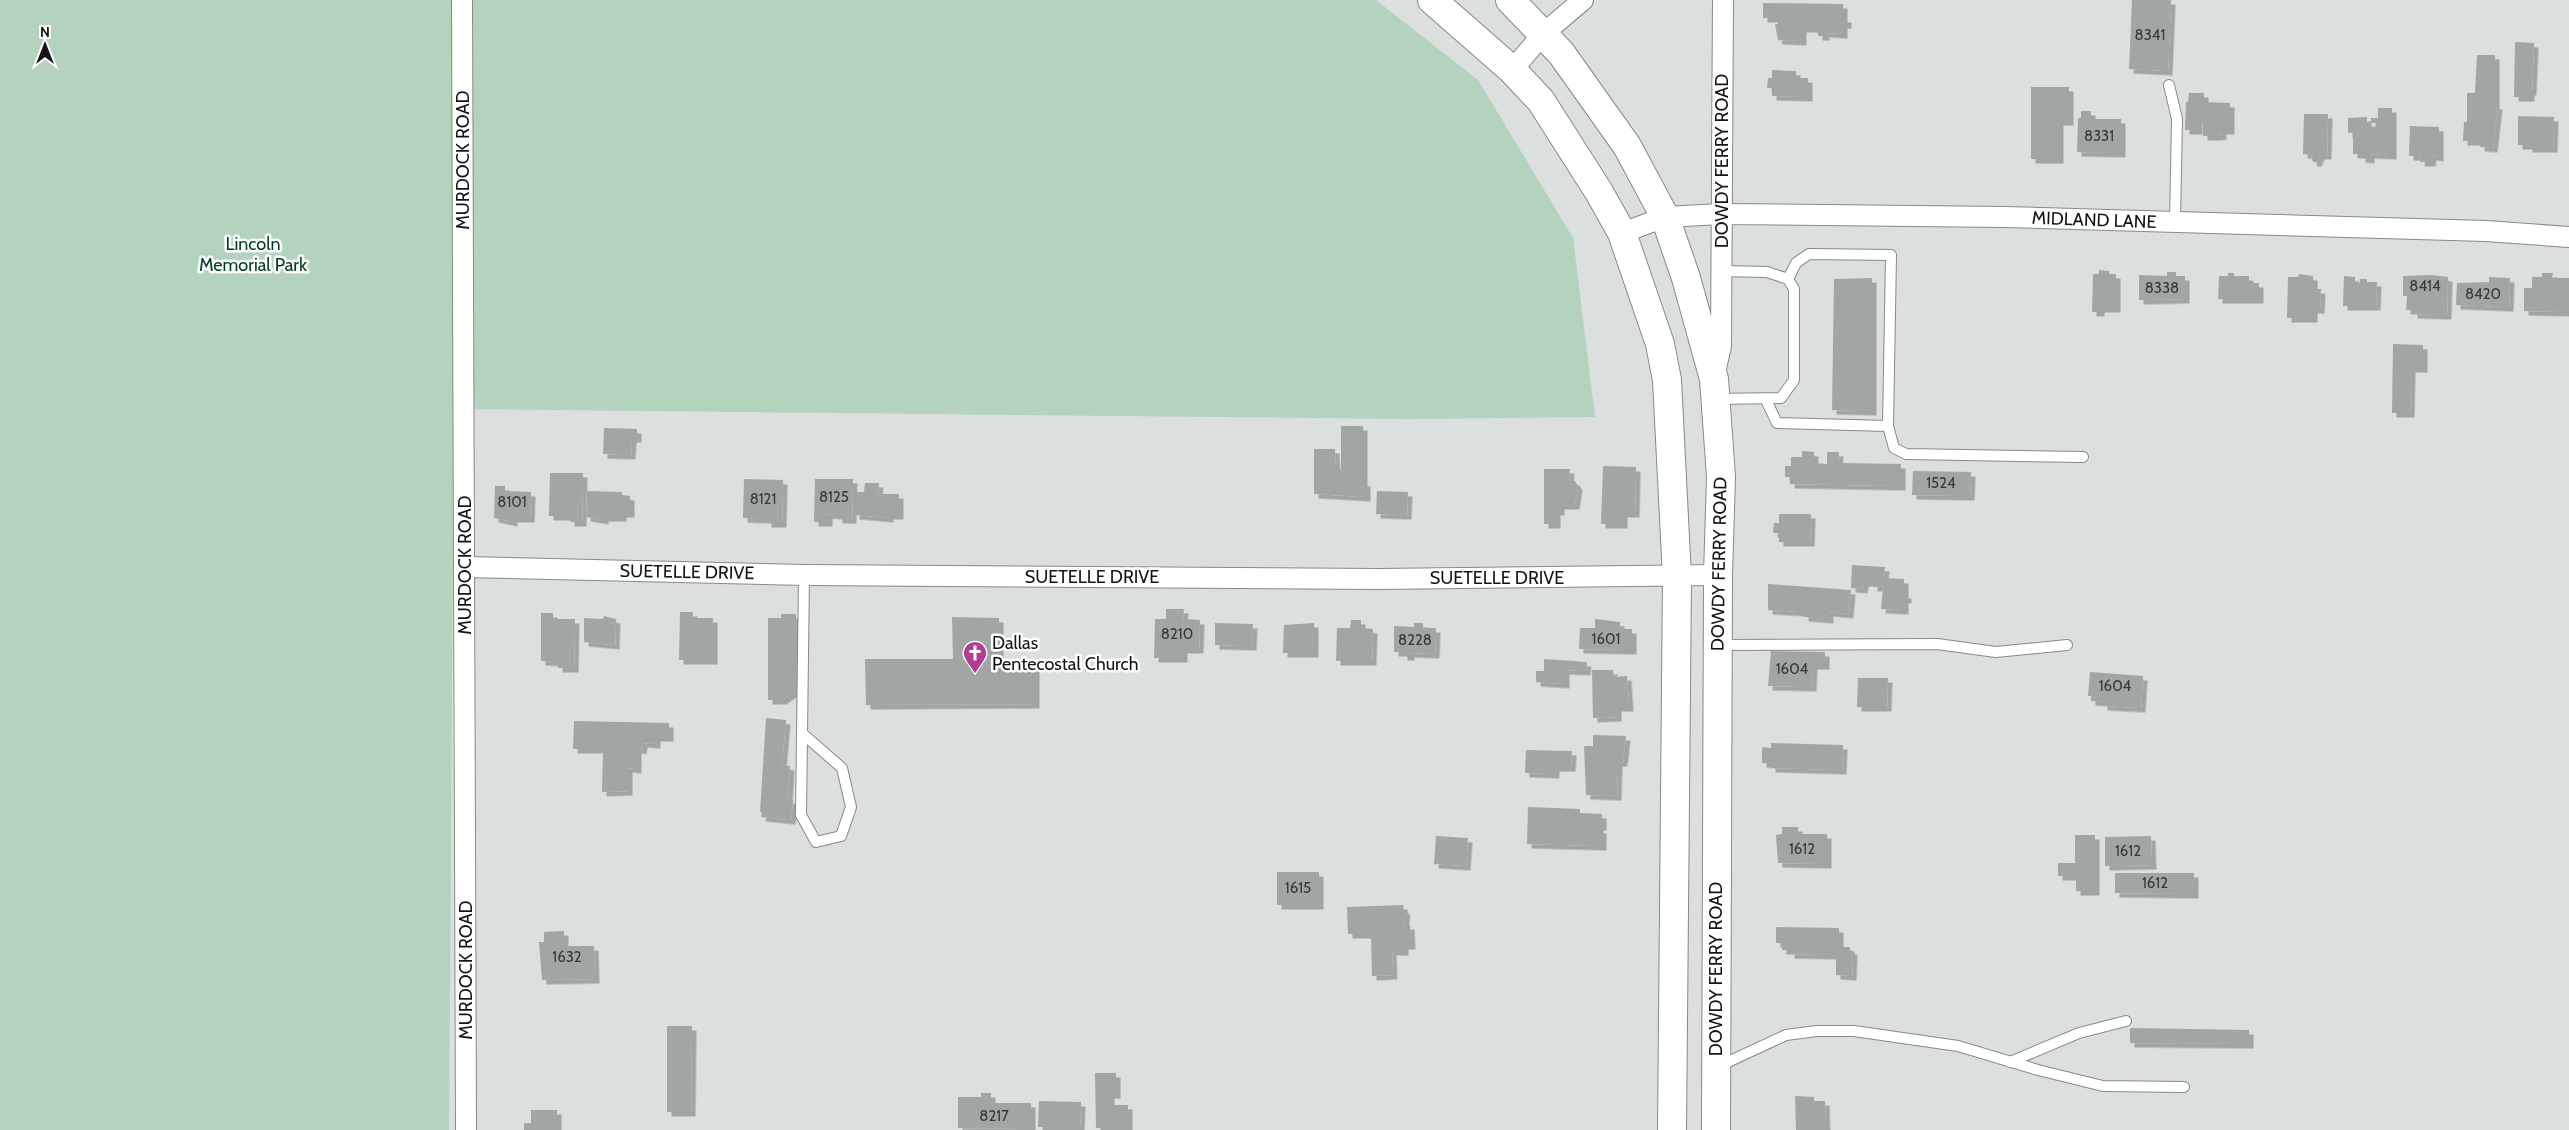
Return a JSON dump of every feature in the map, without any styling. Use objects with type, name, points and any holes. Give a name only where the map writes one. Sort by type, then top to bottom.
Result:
[{"type":"main road","points":[[1432,0],[1512,70],[1541,101],[1599,192],[1622,233],[1657,335],[1667,380],[1677,577],[1672,1130]]},
{"type":"main road","points":[[1510,0],[1561,53],[1611,120],[1627,146],[1664,217],[1686,278],[1714,389]]},
{"type":"main road","name":"DOWDY FERRY ROAD","points":[[1714,389],[1720,477],[1716,1130]]},
{"type":"street","name":"MURDOCK ROAD","points":[[462,0],[466,567],[466,1130]]},
{"type":"street","points":[[1512,70],[1543,34],[1583,0]]},
{"type":"street","name":"DOWDY FERRY ROAD","points":[[1714,389],[1721,346],[1723,0]]},
{"type":"street","name":"MIDLAND LANE","points":[[1622,233],[1664,217],[1721,214],[2005,217],[2486,231],[2569,237]]},
{"type":"street","name":"SUETELLE DRIVE","points":[[466,567],[804,575],[1379,579],[1677,577],[1718,575]]},
{"type":"lane","points":[[2169,86],[2177,119],[2175,222]]},
{"type":"lane","points":[[1788,279],[1796,263],[1809,254],[1891,255],[1888,426],[1894,448],[1906,454],[2083,457]]},
{"type":"lane","points":[[1714,389],[1766,400],[1781,398],[1794,380],[1794,289],[1788,279],[1768,272],[1721,271]]},
{"type":"lane","points":[[1766,400],[1777,423],[1888,426]]},
{"type":"lane","points":[[803,734],[842,768],[851,807],[841,836],[816,842],[801,814],[804,575]]},
{"type":"lane","points":[[1718,645],[1937,644],[1996,652],[2067,645]]},
{"type":"lane","points":[[2010,1062],[2079,1033],[2126,1021]]},
{"type":"lane","points":[[1716,1067],[1786,1035],[1817,1031],[1854,1031],[1958,1046],[2010,1062],[2103,1086],[2184,1087]]},
{"type":"green space","name":"Lincoln Memorial Park","points":[[0,0],[1376,0],[1478,80],[1573,238],[1595,417],[1410,419],[454,409],[449,1130],[0,1130]]},
{"type":"building","points":[[2132,0],[2171,0],[2168,71],[2129,69]]},
{"type":"building","points":[[1763,3],[1843,4],[1843,18],[1847,18],[1847,24],[1843,24],[1843,34],[1825,33],[1825,36],[1818,36],[1818,28],[1802,28],[1802,41],[1778,40],[1775,24],[1778,24],[1778,18],[1763,18]]},
{"type":"building","points":[[2515,42],[2534,43],[2532,91],[2530,91],[2530,97],[2514,97]]},
{"type":"building","points":[[2477,55],[2495,55],[2495,105],[2498,105],[2493,148],[2480,147],[2480,141],[2463,141],[2464,122],[2467,122],[2467,93],[2475,93]]},
{"type":"building","points":[[1772,70],[1796,71],[1796,78],[1808,78],[1808,97],[1772,96],[1772,88],[1767,88],[1768,78],[1772,78]]},
{"type":"building","points":[[2031,87],[2069,87],[2069,121],[2059,121],[2059,159],[2031,159]]},
{"type":"building","points":[[2189,93],[2204,93],[2204,102],[2230,103],[2230,130],[2222,130],[2222,135],[2203,136],[2203,118],[2198,118],[2198,130],[2185,130],[2186,102],[2188,102]]},
{"type":"building","points":[[2378,108],[2392,108],[2392,155],[2370,154],[2370,159],[2361,158],[2361,154],[2353,154],[2353,133],[2348,133],[2348,118],[2367,117],[2367,126],[2378,127],[2378,123],[2371,123],[2371,118],[2378,118]]},
{"type":"building","points":[[2081,111],[2091,111],[2091,119],[2121,119],[2121,153],[2077,152],[2078,118],[2081,118]]},
{"type":"building","points":[[2304,114],[2328,114],[2327,155],[2320,155],[2317,162],[2313,162],[2311,155],[2303,154]]},
{"type":"building","points":[[2518,116],[2554,117],[2553,148],[2528,148],[2528,145],[2518,145]]},
{"type":"building","points":[[2410,126],[2439,127],[2439,157],[2432,156],[2431,162],[2420,162],[2421,156],[2409,156]]},
{"type":"building","points":[[2099,270],[2109,271],[2109,274],[2116,274],[2116,308],[2100,308],[2100,312],[2092,312],[2093,274],[2099,274]]},
{"type":"building","points":[[2167,272],[2176,272],[2176,276],[2185,276],[2185,299],[2139,300],[2139,275],[2167,276]]},
{"type":"building","points":[[2228,273],[2234,273],[2234,276],[2249,276],[2249,283],[2259,283],[2259,299],[2218,299],[2219,276],[2228,276]]},
{"type":"building","points":[[2542,273],[2553,273],[2552,278],[2569,278],[2569,312],[2524,311],[2524,288],[2532,288],[2532,277],[2542,277]]},
{"type":"building","points":[[2299,274],[2313,276],[2313,289],[2321,289],[2320,309],[2313,309],[2313,318],[2287,318],[2288,277],[2298,277]]},
{"type":"building","points":[[2432,275],[2448,277],[2447,315],[2413,314],[2413,310],[2406,310],[2407,296],[2403,296],[2403,276]]},
{"type":"building","points":[[2344,276],[2355,277],[2355,282],[2360,283],[2360,279],[2367,279],[2367,282],[2377,282],[2376,306],[2343,306]]},
{"type":"building","points":[[2489,277],[2510,278],[2509,307],[2456,305],[2457,283],[2489,282]]},
{"type":"building","points":[[1872,278],[1872,411],[1832,410],[1834,279]]},
{"type":"building","points":[[2393,344],[2423,345],[2423,368],[2411,368],[2410,413],[2392,413]]},
{"type":"building","points":[[1341,426],[1363,426],[1363,482],[1366,482],[1366,497],[1314,494],[1314,449],[1335,449],[1336,470],[1341,470]]},
{"type":"building","points":[[604,428],[637,429],[637,438],[632,438],[631,455],[603,454]]},
{"type":"building","points":[[1802,451],[1814,452],[1814,463],[1827,464],[1827,452],[1839,452],[1838,463],[1901,464],[1901,486],[1790,484],[1790,477],[1785,477],[1785,466],[1791,466],[1791,457],[1802,457]]},
{"type":"building","points":[[1603,466],[1636,467],[1635,513],[1623,513],[1623,524],[1601,524]]},
{"type":"building","points":[[1544,469],[1570,469],[1569,481],[1575,481],[1578,486],[1575,505],[1560,505],[1560,511],[1556,511],[1556,524],[1544,524]]},
{"type":"building","points":[[1913,471],[1971,472],[1970,496],[1912,495]]},
{"type":"building","points":[[550,473],[583,473],[582,522],[570,522],[570,516],[549,516]]},
{"type":"building","points":[[744,479],[783,480],[782,523],[767,523],[767,519],[743,518]]},
{"type":"building","points":[[815,479],[853,479],[852,519],[838,519],[838,515],[828,514],[828,522],[814,522]]},
{"type":"building","points":[[865,483],[879,483],[878,494],[899,494],[899,515],[889,515],[889,518],[855,515],[855,492],[864,492]]},
{"type":"building","points":[[495,486],[505,486],[505,491],[531,492],[530,518],[513,518],[513,522],[494,518]]},
{"type":"building","points":[[587,491],[622,492],[622,495],[630,496],[630,513],[622,513],[622,517],[604,517],[604,520],[586,517]]},
{"type":"building","points":[[1377,491],[1408,492],[1407,515],[1376,514]]},
{"type":"building","points":[[1779,514],[1811,514],[1810,542],[1779,542],[1779,533],[1773,533],[1774,523],[1779,523]]},
{"type":"building","points":[[1852,565],[1885,567],[1884,578],[1904,579],[1904,594],[1907,594],[1907,599],[1904,599],[1904,610],[1881,609],[1883,587],[1873,587],[1873,582],[1864,582],[1863,589],[1851,588]]},
{"type":"building","points":[[1768,584],[1851,590],[1849,614],[1829,612],[1829,619],[1804,617],[1804,612],[1768,610]]},
{"type":"building","points":[[1166,609],[1184,609],[1183,619],[1200,620],[1199,649],[1183,649],[1183,658],[1154,658],[1155,619],[1166,619]]},
{"type":"building","points":[[680,612],[693,612],[693,618],[713,618],[713,660],[679,660]]},
{"type":"building","points":[[541,613],[553,613],[553,619],[575,619],[574,668],[558,668],[558,662],[541,661]]},
{"type":"building","points":[[781,614],[796,614],[796,690],[782,700],[768,700],[768,618],[781,618]]},
{"type":"building","points":[[604,616],[616,619],[615,645],[584,642],[584,618],[603,619]]},
{"type":"building","points":[[952,617],[999,618],[999,660],[1035,660],[1035,704],[866,705],[865,659],[953,659]]},
{"type":"building","points":[[1595,619],[1620,622],[1620,629],[1632,629],[1632,650],[1579,649],[1580,628],[1595,628]]},
{"type":"building","points":[[1351,620],[1361,620],[1361,628],[1373,629],[1372,661],[1336,661],[1337,628],[1350,628]]},
{"type":"building","points":[[1215,623],[1253,624],[1252,646],[1215,645]]},
{"type":"building","points":[[1314,623],[1314,653],[1283,653],[1284,625]]},
{"type":"building","points":[[1414,623],[1423,623],[1423,628],[1436,628],[1435,654],[1410,653],[1410,656],[1403,656],[1403,652],[1394,652],[1394,626],[1414,627]]},
{"type":"building","points":[[1771,651],[1825,652],[1825,665],[1813,665],[1812,687],[1768,686]]},
{"type":"building","points":[[1544,659],[1587,662],[1586,671],[1565,670],[1565,684],[1536,682],[1536,671],[1544,671]]},
{"type":"building","points":[[1592,670],[1613,670],[1614,677],[1627,676],[1629,707],[1617,707],[1617,717],[1593,718]]},
{"type":"building","points":[[2090,672],[2143,676],[2141,708],[2103,706],[2103,702],[2091,701],[2091,696],[2088,696]]},
{"type":"building","points":[[1858,678],[1888,678],[1887,707],[1857,707]]},
{"type":"building","points":[[766,718],[786,720],[782,765],[790,766],[788,799],[793,800],[791,820],[761,817]]},
{"type":"building","points":[[574,721],[669,723],[669,737],[656,737],[656,744],[643,743],[642,750],[637,749],[637,769],[628,768],[628,791],[602,792],[603,749],[573,749]]},
{"type":"building","points":[[1593,735],[1626,736],[1623,762],[1618,762],[1617,796],[1586,795],[1584,746],[1593,746]]},
{"type":"building","points":[[1771,743],[1843,745],[1842,770],[1771,768],[1771,764],[1762,763],[1762,747],[1771,748]]},
{"type":"building","points":[[1526,750],[1572,751],[1571,767],[1555,767],[1555,774],[1525,773]]},
{"type":"building","points":[[1528,807],[1580,809],[1580,813],[1602,814],[1602,826],[1599,826],[1599,829],[1602,829],[1602,846],[1527,844]]},
{"type":"building","points":[[1782,827],[1798,827],[1798,834],[1827,834],[1827,864],[1778,863],[1776,835],[1782,834]]},
{"type":"building","points":[[2075,835],[2095,835],[2095,891],[2076,891],[2076,876],[2058,876],[2058,863],[2075,863]]},
{"type":"building","points":[[1436,836],[1468,838],[1466,866],[1434,864]]},
{"type":"building","points":[[2151,836],[2152,865],[2105,866],[2105,837]]},
{"type":"building","points":[[1277,872],[1319,872],[1319,905],[1277,905]]},
{"type":"building","points":[[2115,873],[2194,873],[2194,894],[2115,893]]},
{"type":"building","points":[[1403,905],[1404,910],[1406,910],[1404,925],[1410,925],[1411,945],[1404,945],[1404,951],[1392,951],[1393,975],[1372,976],[1371,934],[1348,934],[1347,907]]},
{"type":"building","points":[[1776,927],[1839,928],[1839,947],[1850,947],[1850,950],[1853,951],[1852,976],[1836,975],[1836,955],[1790,954],[1790,950],[1782,950],[1782,943],[1776,943]]},
{"type":"building","points":[[564,931],[564,942],[567,942],[567,946],[594,946],[595,979],[542,980],[539,942],[544,942],[544,932]]},
{"type":"building","points":[[667,1026],[692,1026],[691,1112],[667,1112]]},
{"type":"building","points":[[2130,1028],[2249,1030],[2249,1044],[2130,1043]]},
{"type":"building","points":[[1095,1073],[1116,1073],[1116,1094],[1110,1094],[1110,1105],[1128,1105],[1128,1128],[1096,1128]]},
{"type":"building","points":[[981,1093],[991,1093],[991,1103],[1031,1103],[1031,1129],[958,1128],[958,1097],[981,1097]]},
{"type":"building","points":[[1795,1096],[1814,1097],[1814,1101],[1825,1101],[1826,1130],[1796,1130]]},
{"type":"building","points":[[1039,1101],[1081,1102],[1080,1127],[1038,1127]]},
{"type":"building","points":[[531,1110],[557,1110],[557,1130],[524,1130],[524,1123],[531,1123]]},
{"type":"place","name":"Dallas Pentecostal Church","points":[[975,674]]}]
